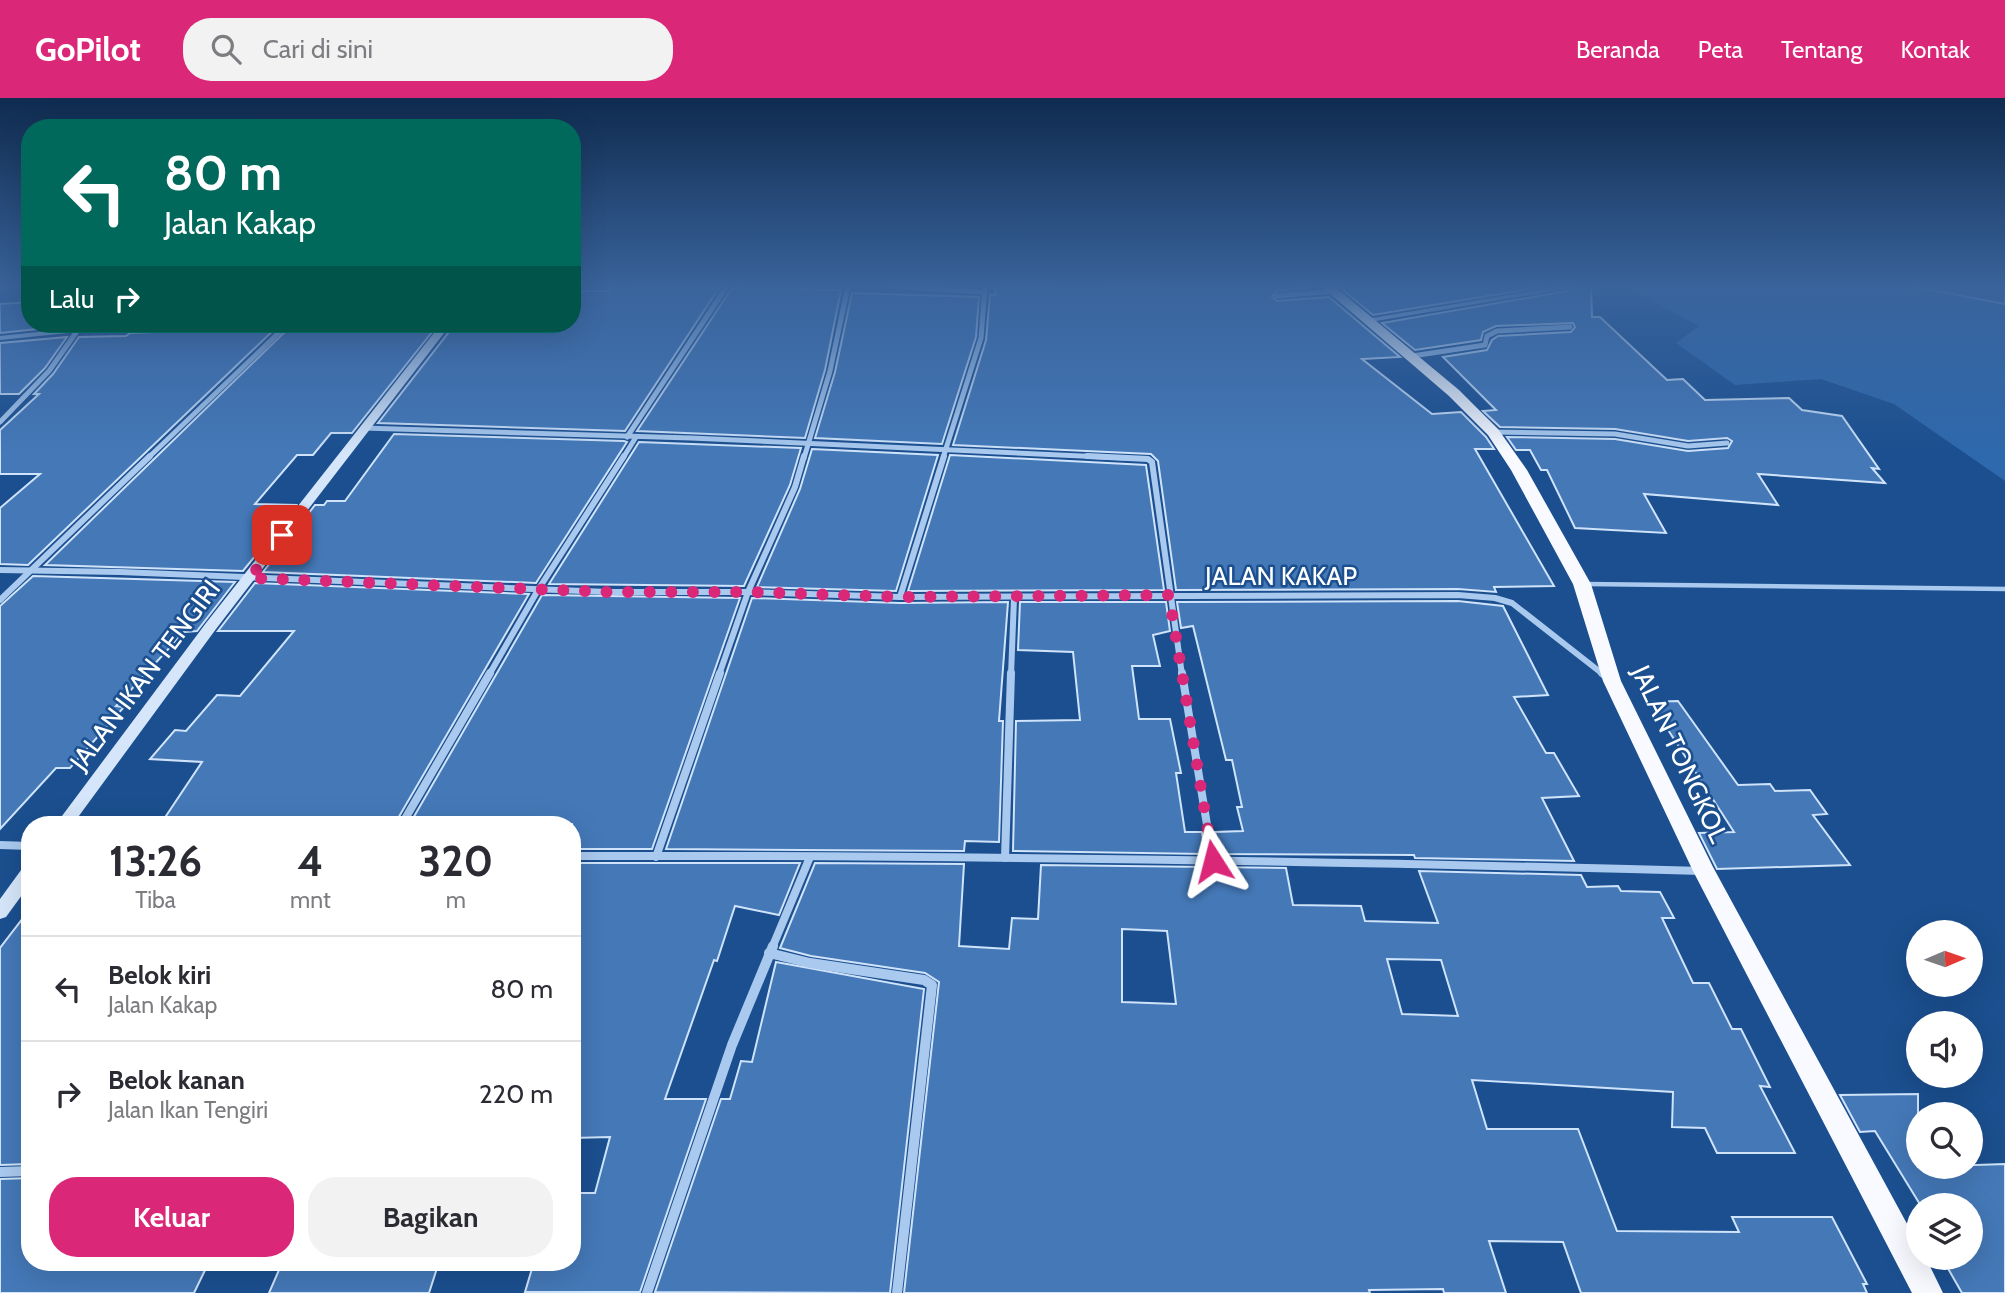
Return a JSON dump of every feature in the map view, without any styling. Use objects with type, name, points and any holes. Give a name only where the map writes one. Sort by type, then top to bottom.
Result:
[{"type":"highway","name":"JALAN TONGKOL","points":[[1396,342],[1493,432],[1519,470],[1582,584],[1612,681],[1704,871],[1928,1293]]},
{"type":"main road","name":"JALAN IKAN TENGIRI","points":[[70,816],[363,428],[432,342]]},
{"type":"main road","points":[[0,912],[21,883]]},
{"type":"street","points":[[0,422],[49,372],[70,342]]},
{"type":"street","points":[[0,600],[270,342]]},
{"type":"street","points":[[627,436],[690,342]]},
{"type":"street","points":[[656,856],[748,592],[795,486],[836,342]]},
{"type":"street","points":[[900,597],[980,342]]},
{"type":"street","points":[[1412,356],[1485,345],[1486,342]]},
{"type":"street","points":[[363,428],[806,443],[1149,459],[1152,462],[1169,595],[1213,861]]},
{"type":"street","points":[[1493,432],[1631,435],[1680,445],[1727,443]]},
{"type":"street","points":[[407,816],[538,590],[636,437]]},
{"type":"street","name":"JALAN KAKAP","points":[[0,570],[538,590],[900,597],[1458,595],[1495,598],[1512,603],[1612,681]]},
{"type":"street","points":[[1005,858],[1014,597]]},
{"type":"street","points":[[0,845],[21,846]]},
{"type":"street","points":[[581,856],[1005,858],[1704,871]]},
{"type":"street","points":[[647,1293],[732,1045],[810,856]]},
{"type":"street","points":[[769,953],[810,963],[924,980],[932,985],[897,1293]]},
{"type":"street","points":[[0,1172],[21,1171]]},
{"type":"lane","points":[[1582,584],[2005,589]]},
{"type":"shaded area","points":[[2005,342],[2005,481],[1894,404],[1821,379],[1735,385],[1676,343]]},
{"type":"building","points":[[64,342],[45,368],[19,394],[0,394],[0,343]]},
{"type":"building","points":[[76,342],[261,342],[28,565],[0,564],[0,508],[40,474],[0,474],[0,430],[39,394],[34,394],[53,374]]},
{"type":"building","points":[[275,342],[424,342],[352,433],[331,433],[313,455],[297,455],[255,504],[296,505],[243,571],[45,565]]},
{"type":"building","points":[[441,342],[684,342],[625,431],[378,423]]},
{"type":"building","points":[[696,342],[831,342],[805,438],[637,431]]},
{"type":"building","points":[[842,342],[974,342],[942,444],[815,438]]},
{"type":"building","points":[[985,342],[1382,342],[1400,357],[1362,359],[1432,414],[1461,412],[1486,437],[1494,449],[1475,449],[1554,586],[1494,587],[1496,592],[1458,589],[1176,590],[1158,461],[1151,454],[953,445]]},
{"type":"building","points":[[1405,342],[1469,342],[1415,350]]},
{"type":"building","points":[[1491,342],[1626,342],[1667,380],[1683,379],[1705,400],[1789,398],[1802,410],[1842,416],[1879,469],[1872,468],[1885,483],[1758,474],[1778,505],[1644,494],[1666,533],[1575,528],[1547,470],[1541,470],[1530,450],[1516,450],[1507,437],[1615,439],[1688,451],[1728,448],[1732,441],[1727,438],[1688,441],[1615,429],[1500,427],[1483,411],[1496,410],[1443,357],[1487,350]]},
{"type":"building","points":[[394,434],[627,442],[536,583],[263,572],[315,505],[324,505],[327,501],[345,501]]},
{"type":"building","points":[[639,442],[801,448],[790,485],[744,586],[549,584]]},
{"type":"building","points":[[812,449],[938,455],[896,591],[757,587],[800,489]]},
{"type":"building","points":[[950,455],[1146,465],[1164,590],[908,591]]},
{"type":"building","points":[[33,576],[235,582],[197,631],[184,632],[116,706],[124,707],[70,768],[56,768],[0,829],[0,606]]},
{"type":"building","points":[[255,583],[529,594],[399,816],[166,816],[202,762],[150,759],[175,730],[186,731],[217,695],[240,696],[294,631],[218,631]]},
{"type":"building","points":[[542,595],[740,598],[652,849],[581,849],[581,816],[414,816]]},
{"type":"building","points":[[752,598],[900,603],[1008,602],[999,721],[1003,721],[999,842],[965,841],[964,851],[666,849]]},
{"type":"building","points":[[1458,601],[1503,606],[1548,695],[1514,697],[1546,753],[1554,753],[1579,796],[1542,798],[1574,861],[1415,858],[1414,855],[1219,854],[1215,832],[1243,831],[1237,807],[1242,807],[1232,760],[1226,760],[1193,626],[1181,628],[1177,602]]},
{"type":"building","points":[[1020,602],[1166,602],[1170,631],[1153,635],[1160,666],[1132,666],[1139,719],[1170,719],[1181,773],[1176,773],[1185,832],[1202,832],[1205,854],[1013,851],[1016,721],[1080,720],[1073,652],[1018,650]]},
{"type":"building","points":[[1678,701],[1738,785],[1770,784],[1775,791],[1810,790],[1827,814],[1813,815],[1850,865],[1717,869],[1699,833],[1734,832],[1650,702]]},
{"type":"building","points":[[581,863],[800,863],[779,915],[735,906],[717,961],[714,960],[665,1099],[706,1099],[640,1292],[525,1292],[531,1271],[581,1271],[581,1193],[595,1193],[610,1137],[581,1138]]},
{"type":"building","points":[[815,863],[964,864],[959,946],[1009,949],[1012,918],[1038,919],[1041,865],[1286,868],[1293,905],[1361,906],[1365,921],[1438,923],[1419,871],[1581,875],[1587,887],[1618,886],[1621,891],[1660,892],[1674,918],[1662,918],[1693,983],[1709,983],[1732,1029],[1741,1029],[1770,1087],[1760,1086],[1795,1153],[1717,1153],[1705,1128],[1672,1127],[1673,1092],[1472,1080],[1487,1129],[1578,1129],[1617,1231],[1739,1232],[1732,1217],[1832,1217],[1867,1284],[1863,1284],[1867,1293],[1581,1293],[1563,1242],[1489,1241],[1506,1293],[1444,1293],[1443,1289],[1369,1290],[1370,1293],[904,1293],[939,982],[925,973],[811,956],[780,948]],"holes":[[[1122,929],[1167,931],[1176,1004],[1122,1002]],[[1387,959],[1441,960],[1458,1016],[1402,1014]]]},
{"type":"building","points":[[21,921],[21,1164],[0,1165],[0,948]]},
{"type":"building","points":[[776,962],[924,989],[890,1293],[655,1292],[721,1099],[730,1099],[741,1061],[752,1062]]},
{"type":"building","points":[[1918,1094],[1918,1102],[1906,1102],[1906,1179],[1983,1179],[1983,1165],[2005,1164],[2005,1293],[1962,1293],[1949,1270],[1983,1270],[1983,1193],[1913,1193],[1875,1131],[1860,1132],[1840,1095]]},
{"type":"building","points":[[21,1178],[21,1271],[205,1271],[194,1293],[0,1293],[0,1179]]},
{"type":"building","points":[[279,1271],[436,1271],[429,1293],[269,1293]]},
{"type":"route","points":[[282,535],[250,578],[608,592],[748,592],[900,597],[1169,595],[1213,861]]}]
